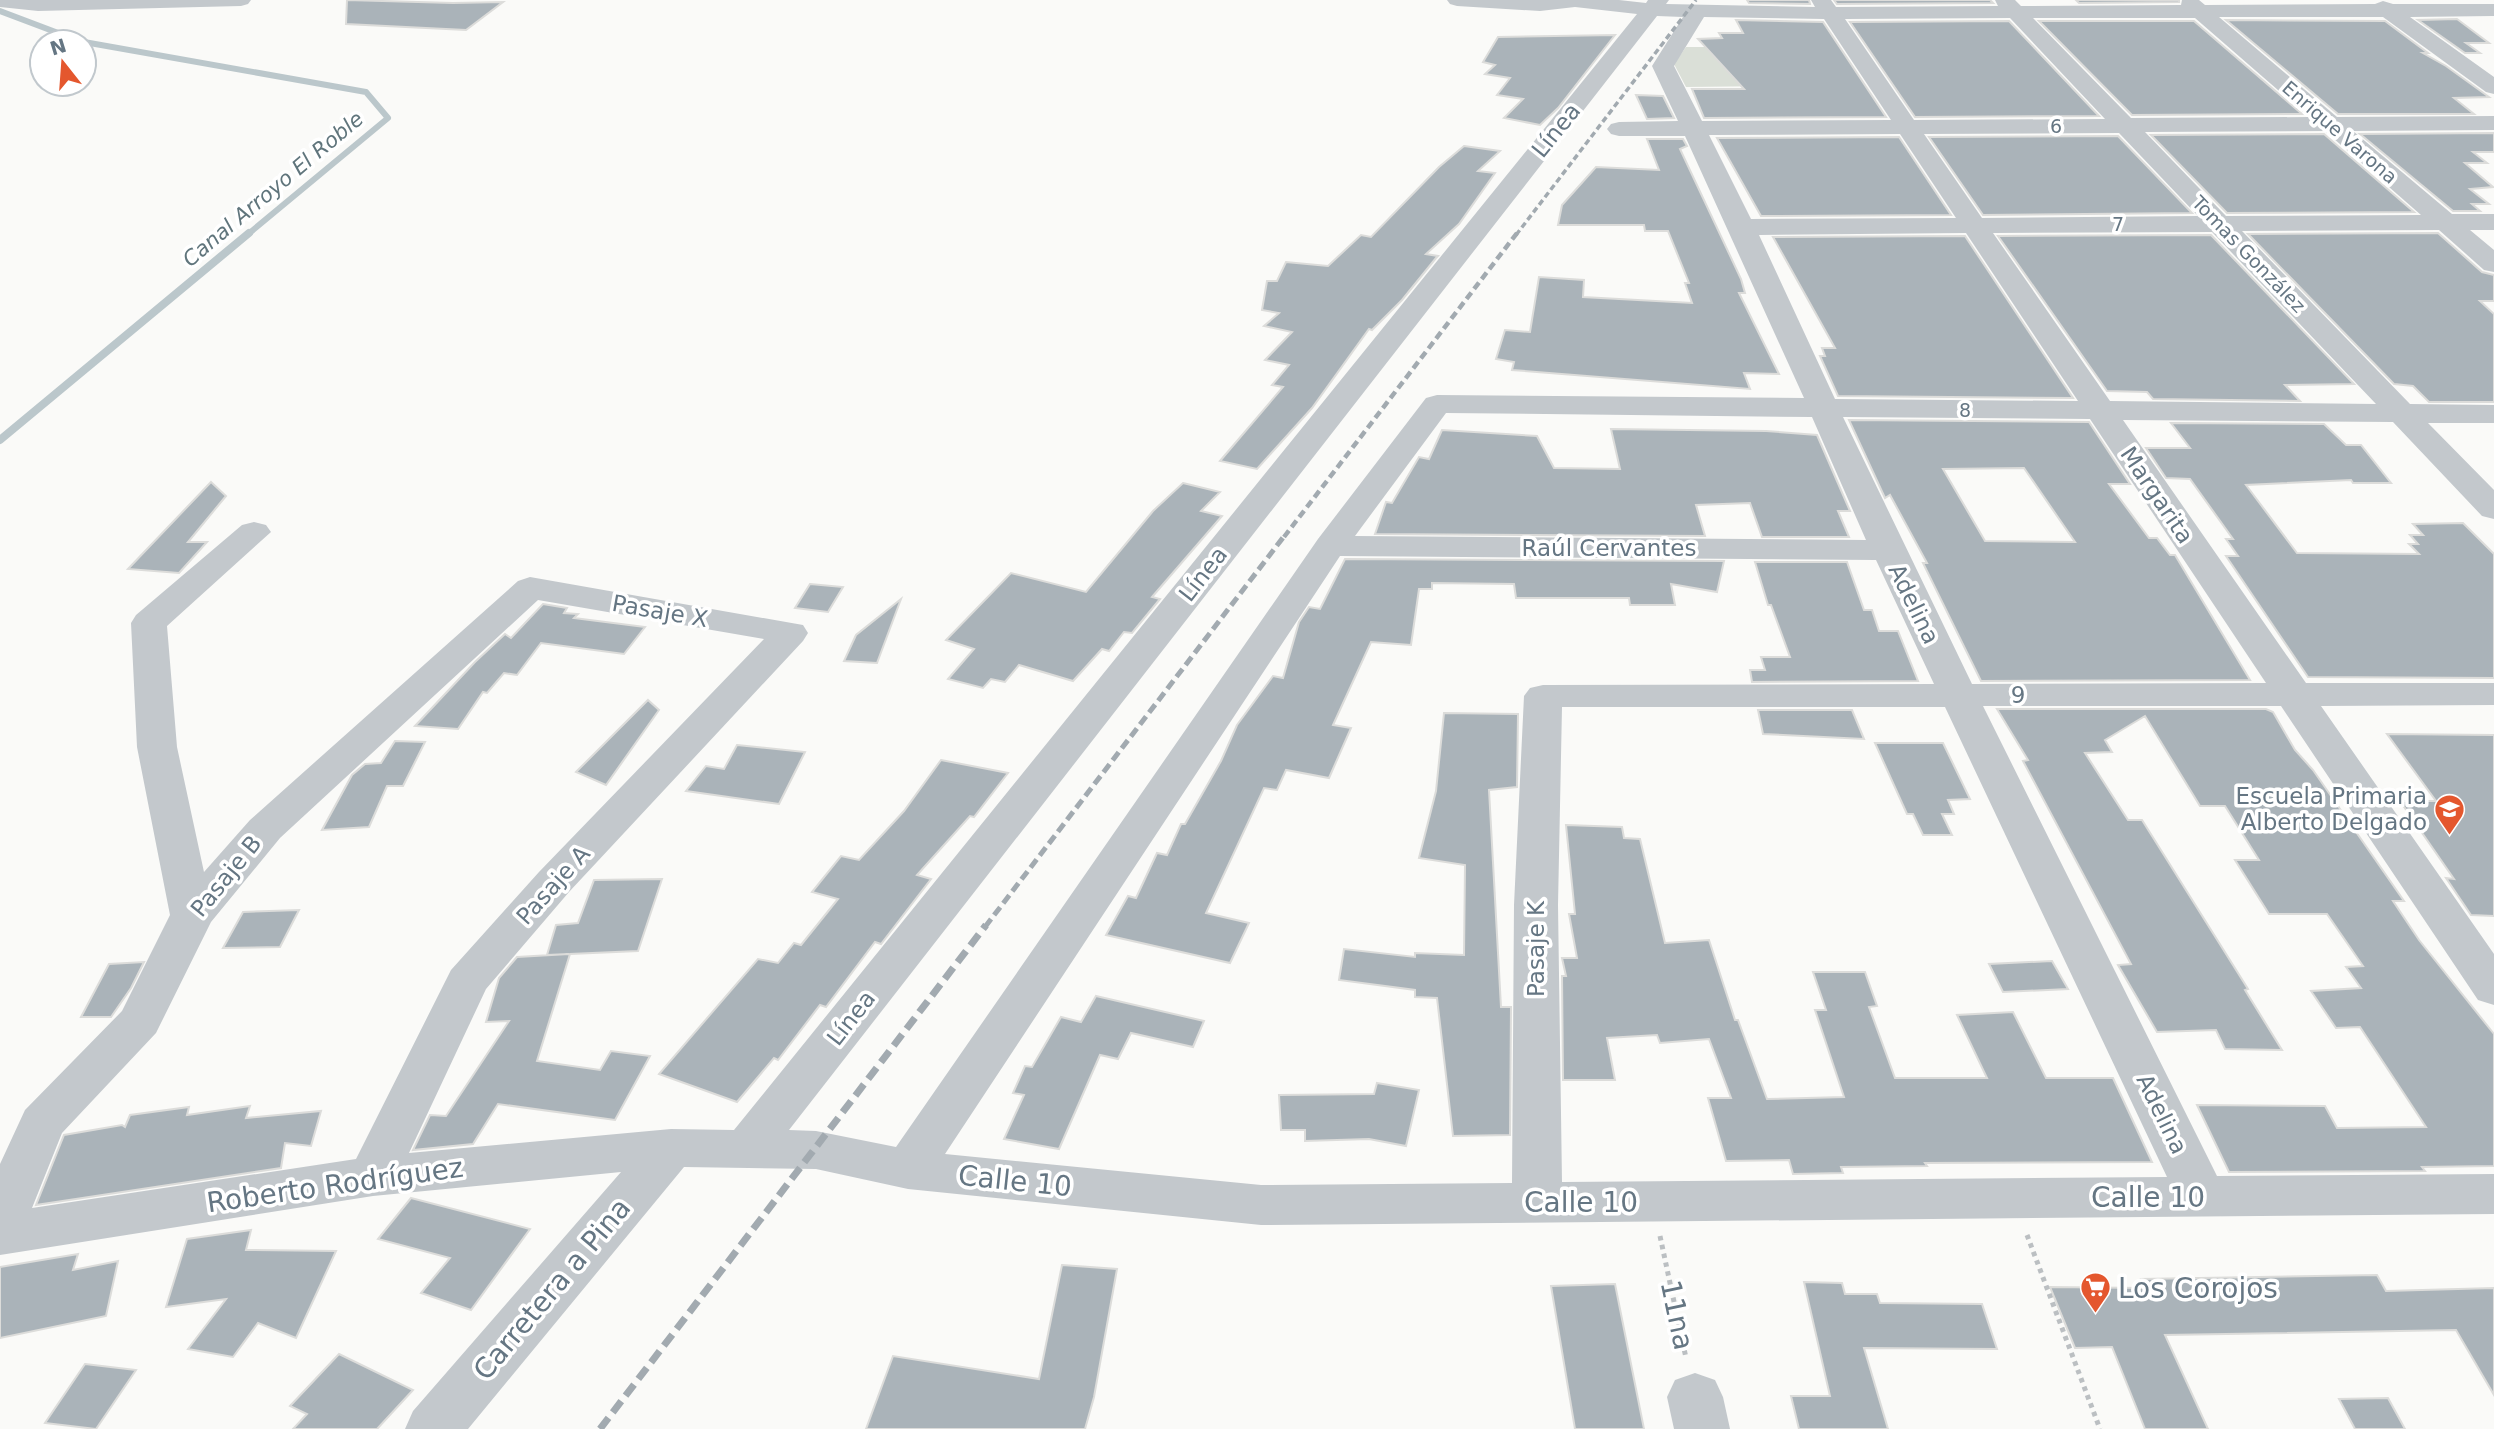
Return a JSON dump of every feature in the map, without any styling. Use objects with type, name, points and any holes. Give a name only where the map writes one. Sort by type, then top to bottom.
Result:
[{"type":"street","points":[[0,1],[38,5],[241,0]]},
{"type":"street","points":[[1457,0],[1540,5],[1582,1],[1655,5],[1697,11],[1826,6],[2380,5],[2494,10]]},
{"type":"street","name":"Línea","points":[[748,1147],[1655,5]]},
{"type":"street","points":[[2380,5],[2494,87]]},
{"type":"street","name":"Margarita","points":[[1826,6],[2494,989]]},
{"type":"street","name":"Tomas González","points":[[2009,6],[2494,509]]},
{"type":"street","name":"Enrique Varona","points":[[2192,6],[2494,264]]},
{"type":"street","name":"Adelina","points":[[1697,11],[1663,66],[1742,227],[1888,550],[2202,1197]]},
{"type":"street","name":"6","points":[[1619,129],[2494,123]]},
{"type":"street","name":"7","points":[[1742,227],[2494,222]]},
{"type":"street","name":"8","points":[[1330,545],[1437,404],[1824,410],[2494,414]]},
{"type":"street","points":[[192,915],[157,747],[149,624],[254,532]]},
{"type":"street","points":[[908,1169],[1330,545]]},
{"type":"street","name":"Raúl Cervantes","points":[[1330,545],[1888,550]]},
{"type":"street","name":"Pasaje B","points":[[0,1223],[42,1122],[140,1021],[192,915],[265,829],[530,588]]},
{"type":"street","name":"Pasaje X","points":[[530,588],[790,633]]},
{"type":"street","name":"Pasaje A","points":[[373,1175],[467,981],[554,882],[790,633]]},
{"type":"street","name":"9","points":[[1543,696],[2494,694]]},
{"type":"street","name":"Pasaje K","points":[[1537,1202],[1536,905],[1543,696]]},
{"type":"street","name":"Calle 10","points":[[671,1148],[816,1150],[908,1169],[1261,1205],[2494,1194]]},
{"type":"street","name":"Roberto Rodríguez","points":[[0,1234],[373,1175],[671,1148]]},
{"type":"street","name":"Carretera a Pina","points":[[433,1429],[671,1148]]},
{"type":"path","points":[[2014,1198],[2100,1429]]},
{"type":"path","name":"11na","points":[[1652,1201],[1699,1413]]},
{"type":"shaded area","points":[[1686,47],[1751,47],[1777,86],[1686,87],[1674,64]]},
{"type":"building","points":[[347,0],[503,2],[466,30],[346,24]]},
{"type":"building","points":[[1747,0],[1809,0],[1810,4],[1749,3]]},
{"type":"building","points":[[1834,0],[1990,0],[1993,3],[1837,4]]},
{"type":"building","points":[[2076,0],[2179,0],[2179,2],[2079,3]]},
{"type":"building","points":[[2457,19],[2489,43],[2466,43],[2480,53],[2465,53],[2418,20]]},
{"type":"building","points":[[1736,20],[1823,22],[1886,117],[1704,118],[1692,89],[1744,89],[1698,39],[1722,38],[1719,33],[1743,33]]},
{"type":"building","points":[[2226,20],[2385,21],[2428,53],[2423,53],[2489,97],[2454,98],[2474,114],[2338,114]]},
{"type":"building","points":[[2009,21],[2099,116],[1915,117],[1850,22]]},
{"type":"building","points":[[2039,21],[2194,21],[2302,114],[2132,115]]},
{"type":"building","points":[[1615,35],[1558,108],[1540,125],[1504,118],[1523,99],[1497,95],[1510,78],[1485,74],[1495,65],[1483,62],[1498,37]]},
{"type":"building","points":[[1636,95],[1663,96],[1674,118],[1647,119]]},
{"type":"building","points":[[2494,133],[2494,152],[2473,152],[2487,163],[2465,163],[2493,187],[2470,189],[2489,204],[2472,204],[2480,211],[2453,211],[2360,134]]},
{"type":"building","points":[[2324,134],[2414,212],[2227,213],[2151,135]]},
{"type":"building","points":[[2118,136],[2192,213],[1983,215],[1929,137]]},
{"type":"building","points":[[1899,137],[1951,215],[1761,216],[1717,138]]},
{"type":"building","points":[[1647,139],[1683,139],[1687,146],[1680,149],[1741,279],[1745,293],[1739,293],[1779,374],[1744,373],[1750,389],[1512,370],[1514,362],[1496,359],[1505,330],[1530,332],[1539,277],[1584,280],[1583,297],[1692,303],[1685,283],[1689,283],[1668,231],[1645,231],[1644,225],[1558,225],[1562,205],[1596,167],[1659,170]]},
{"type":"building","points":[[1464,146],[1500,151],[1478,171],[1495,173],[1459,224],[1426,254],[1438,256],[1402,300],[1372,330],[1369,329],[1312,408],[1257,469],[1220,461],[1283,387],[1272,385],[1289,365],[1265,360],[1292,332],[1264,326],[1279,313],[1262,310],[1267,281],[1277,281],[1286,262],[1328,266],[1361,235],[1371,237],[1439,167]]},
{"type":"building","points":[[2438,233],[2482,272],[2494,275],[2494,301],[2480,301],[2494,314],[2494,402],[2429,402],[2413,386],[2394,384],[2248,234]]},
{"type":"building","points":[[2211,235],[2354,384],[2285,385],[2300,401],[2153,399],[2147,392],[2107,391],[1998,236]]},
{"type":"building","points":[[1965,236],[2073,398],[1838,396],[1820,356],[1825,356],[1822,348],[1835,348],[1773,237]]},
{"type":"building","points":[[1849,420],[2089,422],[2130,484],[2109,484],[2149,538],[2157,538],[2170,555],[2175,555],[2250,680],[1981,681],[1923,563],[1927,563],[1890,495],[1885,498]],"holes":[[[2024,468],[2075,542],[1985,541],[1943,469]]]},
{"type":"building","points":[[2171,423],[2324,424],[2346,445],[2361,445],[2391,483],[2353,483],[2351,480],[2246,485],[2297,553],[2419,554],[2409,544],[2418,544],[2410,535],[2423,535],[2413,524],[2463,523],[2494,554],[2494,678],[2308,677],[2226,556],[2238,556],[2226,539],[2233,539],[2190,479],[2166,478],[2146,448],[2190,448]]},
{"type":"building","points":[[1611,429],[1766,431],[1817,435],[1850,511],[1838,511],[1849,537],[1762,537],[1750,503],[1696,505],[1705,536],[1375,534],[1386,502],[1392,503],[1419,457],[1429,459],[1442,430],[1537,436],[1554,468],[1620,469]]},
{"type":"building","points":[[211,482],[226,496],[188,542],[207,542],[179,573],[128,569]]},
{"type":"building","points":[[1183,483],[1220,492],[1201,511],[1222,516],[1152,597],[1160,599],[1132,633],[1124,632],[1109,651],[1102,649],[1073,681],[1019,665],[1005,682],[991,679],[983,688],[948,679],[974,649],[946,640],[1011,573],[1086,592],[1153,511]]},
{"type":"building","points":[[1345,559],[1724,561],[1717,592],[1671,584],[1675,605],[1630,605],[1629,598],[1516,598],[1514,584],[1432,583],[1432,589],[1419,589],[1411,645],[1371,642],[1333,725],[1351,728],[1329,778],[1286,770],[1277,790],[1264,788],[1206,913],[1249,923],[1230,963],[1106,935],[1128,896],[1136,898],[1157,853],[1167,855],[1181,824],[1185,824],[1221,761],[1237,725],[1273,676],[1283,678],[1299,622],[1309,607],[1320,609]]},
{"type":"building","points":[[1755,562],[1847,562],[1864,610],[1872,610],[1879,631],[1898,631],[1918,681],[1752,682],[1750,670],[1765,670],[1761,657],[1790,657],[1771,605],[1768,605]]},
{"type":"building","points":[[810,584],[843,587],[828,612],[795,608]]},
{"type":"building","points":[[901,599],[877,663],[844,661],[856,635]]},
{"type":"building","points":[[543,604],[567,608],[564,613],[578,614],[574,618],[645,627],[624,654],[541,643],[517,675],[504,673],[487,693],[483,692],[458,729],[415,726],[475,662],[505,634],[511,638]]},
{"type":"building","points":[[648,700],[659,710],[606,785],[576,772]]},
{"type":"building","points":[[1997,709],[2266,709],[2273,712],[2295,750],[2313,770],[2404,901],[2393,901],[2419,940],[2494,1034],[2494,1166],[2422,1167],[2425,1171],[2229,1172],[2197,1105],[2325,1106],[2337,1128],[2426,1127],[2360,1027],[2336,1028],[2311,991],[2361,988],[2346,967],[2363,966],[2327,914],[2269,914],[2235,860],[2259,860],[2225,806],[2200,806],[2145,716],[2105,740],[2112,752],[2085,753],[2128,820],[2142,820],[2248,989],[2245,990],[2282,1050],[2225,1049],[2216,1030],[2157,1032],[2118,965],[2131,964],[2023,761],[2028,760]]},
{"type":"building","points":[[1758,710],[1852,710],[1864,739],[1763,734]]},
{"type":"building","points":[[1444,713],[1518,714],[1517,787],[1489,790],[1501,1007],[1511,1007],[1510,1135],[1453,1136],[1437,998],[1415,997],[1415,990],[1339,980],[1344,949],[1415,957],[1415,953],[1464,955],[1465,865],[1419,858],[1436,791]]},
{"type":"building","points":[[2387,734],[2494,735],[2494,916],[2471,915],[2446,878],[2454,879],[2400,801],[2436,801]]},
{"type":"building","points":[[395,741],[425,742],[403,786],[387,786],[369,827],[322,830],[352,775],[365,764],[381,763]]},
{"type":"building","points":[[1875,743],[1943,743],[1970,799],[1948,800],[1954,814],[1942,814],[1952,835],[1923,835],[1913,814],[1907,814]]},
{"type":"building","points":[[737,745],[805,752],[779,804],[686,791],[706,766],[724,769]]},
{"type":"building","points":[[941,760],[1008,773],[974,817],[970,816],[917,875],[931,879],[881,944],[875,942],[826,1007],[820,1005],[778,1060],[774,1058],[737,1102],[659,1074],[758,959],[778,963],[794,943],[801,945],[838,899],[812,892],[841,856],[859,860],[904,811]]},
{"type":"building","points":[[1566,825],[1622,827],[1624,838],[1640,839],[1665,943],[1709,940],[1735,1020],[1738,1020],[1767,1099],[1844,1097],[1815,1010],[1826,1010],[1813,972],[1865,972],[1877,1006],[1869,1007],[1895,1078],[1987,1078],[1957,1015],[2013,1012],[2046,1078],[2113,1078],[2152,1162],[1925,1163],[1927,1166],[1841,1167],[1843,1173],[1793,1174],[1789,1160],[1726,1161],[1708,1098],[1731,1098],[1709,1039],[1660,1043],[1657,1035],[1607,1038],[1615,1080],[1563,1080],[1562,976],[1566,976],[1562,958],[1577,958],[1569,914],[1575,914]]},
{"type":"building","points":[[662,879],[638,951],[570,954],[537,1061],[600,1070],[611,1051],[650,1056],[615,1120],[498,1104],[473,1144],[413,1150],[430,1115],[446,1116],[509,1021],[486,1022],[499,978],[517,957],[569,954],[547,955],[556,925],[578,923],[594,880]]},
{"type":"building","points":[[299,910],[280,947],[223,948],[243,912]]},
{"type":"building","points":[[2052,961],[2068,989],[2003,992],[1989,964]]},
{"type":"building","points":[[144,962],[131,988],[111,1017],[81,1017],[109,964]]},
{"type":"building","points":[[1096,996],[1204,1021],[1193,1047],[1131,1033],[1118,1059],[1100,1055],[1059,1149],[1004,1139],[1024,1095],[1013,1093],[1025,1066],[1032,1067],[1061,1017],[1081,1022]]},
{"type":"building","points":[[1377,1083],[1419,1090],[1406,1146],[1369,1139],[1305,1141],[1305,1130],[1281,1130],[1279,1095],[1374,1094]]},
{"type":"building","points":[[250,1106],[246,1118],[321,1111],[311,1146],[285,1143],[281,1168],[36,1205],[64,1135],[122,1125],[125,1127],[130,1115],[189,1107],[187,1115]]},
{"type":"building","points":[[411,1198],[530,1229],[471,1310],[421,1293],[450,1258],[378,1239]]},
{"type":"building","points":[[251,1230],[246,1250],[336,1251],[296,1338],[258,1323],[233,1357],[188,1349],[226,1299],[166,1307],[187,1239]]},
{"type":"building","points":[[78,1254],[73,1270],[118,1261],[106,1316],[0,1338],[0,1267]]},
{"type":"building","points":[[1062,1265],[1117,1269],[1094,1397],[1085,1429],[866,1429],[893,1356],[1039,1379]]},
{"type":"building","points":[[2377,1275],[2386,1291],[2494,1288],[2494,1395],[2456,1330],[2165,1335],[2208,1429],[2145,1429],[2112,1347],[2075,1348],[2050,1287],[2145,1288],[2141,1279]]},
{"type":"building","points":[[1804,1282],[1842,1283],[1845,1294],[1877,1294],[1880,1303],[1982,1304],[1997,1349],[1864,1348],[1888,1429],[1799,1429],[1791,1396],[1830,1396]]},
{"type":"building","points":[[1615,1284],[1644,1429],[1575,1429],[1551,1286]]},
{"type":"building","points":[[339,1354],[413,1390],[377,1429],[293,1429],[307,1414],[290,1406]]},
{"type":"building","points":[[85,1364],[136,1370],[96,1429],[45,1423]]},
{"type":"building","points":[[2388,1398],[2405,1429],[2355,1429],[2339,1399]]},
{"type":"waterway","name":"Canal Arroyo El Roble","points":[[0,11],[45,28]]},
{"type":"waterway","name":"Canal Arroyo El Roble","points":[[98,44],[366,92],[388,118],[247,235]]},
{"type":"waterway","name":"Canal Arroyo El Roble","points":[[0,440],[249,233]]},
{"type":"railway","points":[[1516,235],[1696,0]]},
{"type":"railway","points":[[1284,537],[1517,233]]},
{"type":"railway","points":[[985,927],[1285,535]]},
{"type":"railway","points":[[600,1429],[986,925]]},
{"type":"place","name":"Escuela Primaria Alberto Delgado","points":[[2450,836]]},
{"type":"place","name":"Los Corojos","points":[[2095,1315]]}]
